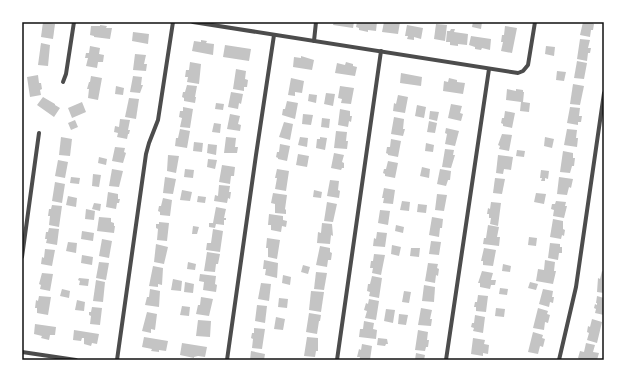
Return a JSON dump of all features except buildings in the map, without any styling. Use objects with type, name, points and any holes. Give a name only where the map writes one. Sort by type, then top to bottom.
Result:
[{"type":"street","points":[[63,82],[66,74],[74,22]]},
{"type":"street","points":[[117,360],[146,154],[158,120],[173,22]]},
{"type":"street","points":[[193,22],[518,73],[523,71],[528,65],[535,22]]},
{"type":"street","points":[[314,41],[316,22]]},
{"type":"street","points":[[227,360],[274,35]]},
{"type":"street","points":[[337,360],[381,52]]},
{"type":"street","points":[[446,360],[489,69]]},
{"type":"street","points":[[559,360],[576,287],[604,93]]},
{"type":"street","points":[[22,257],[39,133]]},
{"type":"street","points":[[22,352],[76,360]]},
{"type":"street","points":[[30,360],[32,353]]}]
